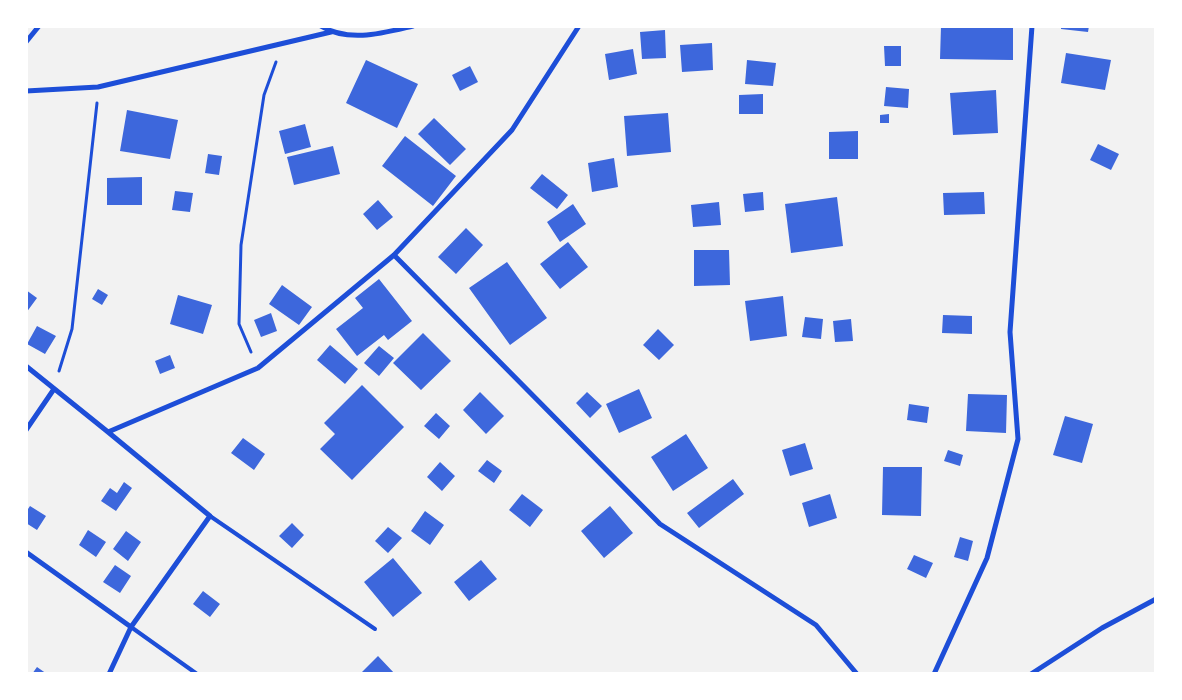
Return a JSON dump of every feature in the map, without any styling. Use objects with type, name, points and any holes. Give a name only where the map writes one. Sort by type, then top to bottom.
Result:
[{"type":"street","points":[[26,42],[40,26]]},
{"type":"street","points":[[321,26],[331,32]]},
{"type":"street","points":[[26,91],[98,88],[331,32],[365,36],[413,26]]},
{"type":"street","points":[[108,432],[258,368],[394,255],[512,130],[580,26]]},
{"type":"street","points":[[934,674],[987,558],[1018,439],[1010,332],[1032,26]]},
{"type":"street","points":[[394,255],[660,524],[816,625],[857,674]]},
{"type":"street","points":[[26,366],[210,516],[131,627],[109,674]]},
{"type":"street","points":[[26,430],[54,389]]},
{"type":"street","points":[[26,552],[131,627]]},
{"type":"street","points":[[1031,674],[1102,628],[1156,598]]},
{"type":"lane","points":[[210,516],[375,629]]},
{"type":"lane","points":[[131,627],[198,674]]},
{"type":"path","points":[[258,368],[239,324],[241,245],[264,95],[283,43]]},
{"type":"path","points":[[54,389],[72,329],[98,88]]},
{"type":"building","points":[[941,26],[1013,26],[1013,60],[940,59]]},
{"type":"building","points":[[1061,26],[1089,26],[1088,32],[1061,29]]},
{"type":"building","points":[[665,30],[666,58],[642,59],[640,32]]},
{"type":"building","points":[[712,43],[713,70],[682,72],[680,45]]},
{"type":"building","points":[[884,46],[901,46],[901,66],[885,66]]},
{"type":"building","points":[[633,49],[637,74],[609,80],[605,54]]},
{"type":"building","points":[[1066,53],[1111,60],[1105,90],[1061,83]]},
{"type":"building","points":[[366,60],[418,84],[397,128],[346,103]]},
{"type":"building","points":[[747,60],[776,63],[773,86],[745,84]]},
{"type":"building","points":[[470,66],[478,82],[460,91],[452,75]]},
{"type":"building","points":[[886,87],[909,89],[908,108],[884,106]]},
{"type":"building","points":[[996,90],[998,133],[953,135],[950,93]]},
{"type":"building","points":[[763,94],[763,114],[739,114],[739,95]]},
{"type":"building","points":[[127,110],[178,120],[170,159],[120,151]]},
{"type":"building","points":[[668,113],[671,152],[627,156],[624,116]]},
{"type":"building","points":[[889,114],[889,123],[880,123],[880,115]]},
{"type":"building","points":[[434,118],[466,149],[450,165],[418,134]]},
{"type":"building","points":[[305,124],[311,147],[285,154],[279,131]]},
{"type":"building","points":[[858,131],[858,159],[829,159],[829,132]]},
{"type":"building","points":[[405,136],[456,176],[433,206],[382,166]]},
{"type":"building","points":[[1098,144],[1119,154],[1111,170],[1090,160]]},
{"type":"building","points":[[333,146],[340,174],[294,185],[287,157]]},
{"type":"building","points":[[208,154],[222,156],[219,175],[205,173]]},
{"type":"building","points":[[614,158],[618,187],[592,192],[588,163]]},
{"type":"building","points":[[542,174],[568,195],[557,209],[530,188]]},
{"type":"building","points":[[142,177],[142,205],[107,205],[107,178]]},
{"type":"building","points":[[175,191],[193,193],[190,212],[172,210]]},
{"type":"building","points":[[763,192],[764,210],[745,212],[743,194]]},
{"type":"building","points":[[984,192],[985,214],[944,215],[943,193]]},
{"type":"building","points":[[837,197],[843,246],[791,253],[785,204]]},
{"type":"building","points":[[378,200],[393,217],[377,230],[363,214]]},
{"type":"building","points":[[719,202],[721,225],[693,227],[691,205]]},
{"type":"building","points":[[573,204],[586,224],[560,242],[547,222]]},
{"type":"building","points":[[466,228],[483,245],[456,274],[438,257]]},
{"type":"building","points":[[568,242],[588,267],[560,289],[540,264]]},
{"type":"building","points":[[694,250],[729,250],[730,285],[694,286]]},
{"type":"building","points":[[507,262],[547,318],[510,345],[469,288]]},
{"type":"building","points":[[379,279],[412,321],[388,340],[384,335],[357,356],[336,329],[363,308],[355,298]]},
{"type":"building","points":[[282,285],[312,307],[299,325],[269,304]]},
{"type":"building","points":[[98,289],[108,295],[102,305],[92,299]]},
{"type":"building","points":[[26,290],[37,298],[26,313]]},
{"type":"building","points":[[178,295],[212,305],[203,334],[170,324]]},
{"type":"building","points":[[783,296],[787,336],[750,341],[745,301]]},
{"type":"building","points":[[271,313],[277,331],[261,337],[254,320]]},
{"type":"building","points":[[943,315],[972,316],[972,334],[942,333]]},
{"type":"building","points":[[805,317],[823,319],[821,339],[802,337]]},
{"type":"building","points":[[851,319],[853,341],[835,342],[833,321]]},
{"type":"building","points":[[37,326],[56,336],[45,354],[27,344]]},
{"type":"building","points":[[658,329],[674,345],[659,360],[643,345]]},
{"type":"building","points":[[423,333],[451,361],[421,390],[393,363]]},
{"type":"building","points":[[330,345],[358,369],[345,384],[317,360]]},
{"type":"building","points":[[379,346],[394,358],[379,376],[364,363]]},
{"type":"building","points":[[170,355],[175,368],[160,374],[155,361]]},
{"type":"building","points":[[362,385],[404,427],[352,480],[320,449],[335,434],[324,423]]},
{"type":"building","points":[[639,389],[652,418],[619,433],[606,404]]},
{"type":"building","points":[[480,392],[504,416],[486,434],[463,410]]},
{"type":"building","points":[[587,392],[602,406],[590,418],[576,403]]},
{"type":"building","points":[[968,394],[1007,395],[1006,433],[966,431]]},
{"type":"building","points":[[909,404],[929,407],[927,423],[907,420]]},
{"type":"building","points":[[436,413],[450,426],[439,439],[424,426]]},
{"type":"building","points":[[1065,416],[1093,424],[1082,463],[1053,455]]},
{"type":"building","points":[[686,434],[708,468],[673,491],[651,457]]},
{"type":"building","points":[[243,438],[265,454],[254,470],[231,453]]},
{"type":"building","points":[[805,443],[813,469],[790,476],[782,450]]},
{"type":"building","points":[[948,450],[963,455],[960,466],[944,461]]},
{"type":"building","points":[[487,460],[502,471],[494,483],[478,471]]},
{"type":"building","points":[[440,462],[455,476],[442,491],[427,477]]},
{"type":"building","points":[[883,467],[922,467],[921,516],[882,515]]},
{"type":"building","points":[[733,479],[744,494],[699,528],[687,513]]},
{"type":"building","points":[[124,482],[132,488],[116,511],[101,501],[110,488],[117,493]]},
{"type":"building","points":[[522,494],[543,510],[530,527],[509,510]]},
{"type":"building","points":[[830,494],[837,518],[809,527],[802,503]]},
{"type":"building","points":[[30,506],[46,516],[37,530],[26,523],[26,512]]},
{"type":"building","points":[[610,506],[633,533],[604,558],[581,531]]},
{"type":"building","points":[[425,511],[444,525],[430,545],[411,531]]},
{"type":"building","points":[[292,523],[304,535],[292,548],[279,536]]},
{"type":"building","points":[[388,527],[402,538],[388,553],[375,541]]},
{"type":"building","points":[[88,530],[106,542],[96,557],[79,545]]},
{"type":"building","points":[[126,531],[141,542],[128,561],[113,549]]},
{"type":"building","points":[[960,537],[973,541],[968,561],[954,557]]},
{"type":"building","points":[[914,555],[933,563],[926,578],[907,569]]},
{"type":"building","points":[[393,558],[422,593],[393,617],[364,582]]},
{"type":"building","points":[[481,560],[497,579],[469,601],[454,582]]},
{"type":"building","points":[[115,565],[131,576],[120,593],[103,582]]},
{"type":"building","points":[[203,591],[220,604],[210,617],[193,604]]},
{"type":"building","points":[[378,656],[395,674],[360,674]]},
{"type":"building","points":[[37,667],[47,674],[32,674]]}]
